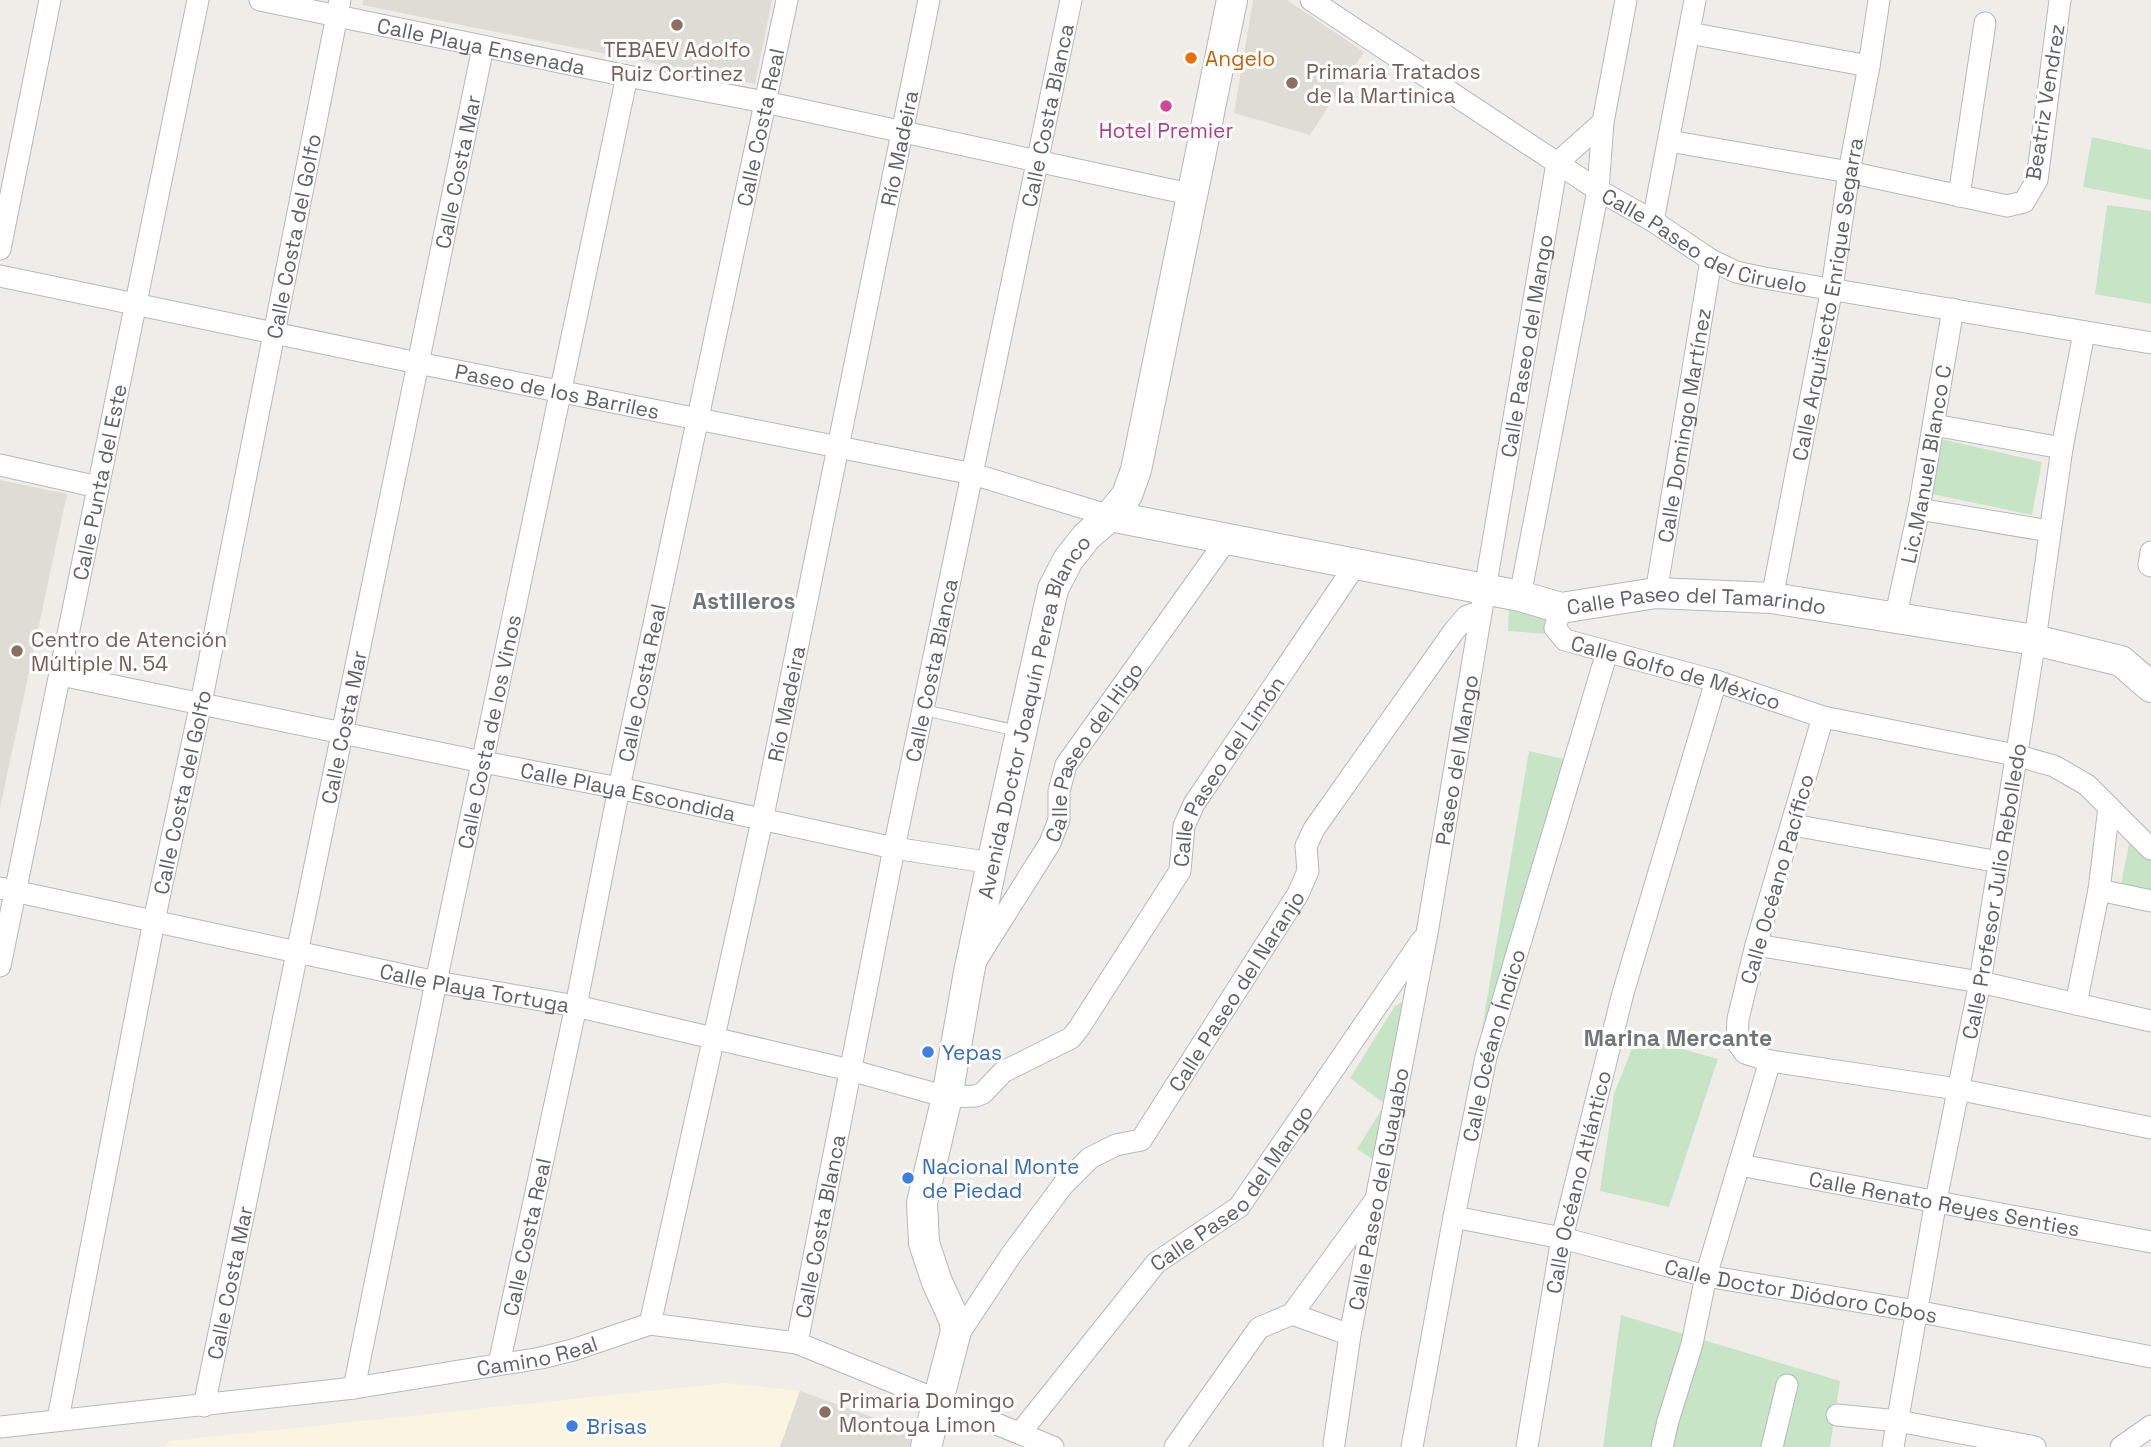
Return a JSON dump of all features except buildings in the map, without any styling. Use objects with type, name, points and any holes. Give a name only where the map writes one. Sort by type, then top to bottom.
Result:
[{"type":"main road","name":"Avenida Doctor Joaquín Perea Blanco","points":[[926,1447],[956,1331],[954,1319],[924,1243],[922,1203],[947,1097],[969,972],[1053,589],[1068,560],[1126,495],[1136,470],[1194,195],[1231,0]]},
{"type":"main road","name":"Calle Paseo del Tamarindo","points":[[1110,516],[1356,564],[1483,601],[1520,596],[1561,608],[1656,593],[1772,598],[2035,640],[2121,661],[2151,687]]},
{"type":"street","points":[[0,249],[50,0]]},
{"type":"street","name":"Calle Punta del Este","points":[[0,966],[8,890],[61,675],[198,0]]},
{"type":"street","name":"Calle Playa Ensenada","points":[[260,0],[339,8],[483,47],[765,102],[1194,195]]},
{"type":"street","name":"Calle Costa Real","points":[[499,1364],[787,0]]},
{"type":"street","name":"Río Madeira","points":[[650,1324],[762,821],[900,131],[929,0]]},
{"type":"street","name":"Calle Costa Blanca","points":[[797,1343],[894,848],[1072,0]]},
{"type":"street","name":"Calle Paseo del Ciruelo","points":[[1311,0],[1338,9],[1598,190],[1653,221],[1712,260],[1736,271],[1764,278],[2151,343]]},
{"type":"street","name":"Calle Paseo del Mango","points":[[1520,596],[1598,190],[1603,122],[1626,0]]},
{"type":"street","points":[[1653,221],[1695,0]]},
{"type":"street","name":"Calle Arquitecto Enrique Segarra","points":[[1772,598],[1832,288],[1879,0]]},
{"type":"street","name":"Beatriz Vendrez","points":[[1959,196],[2007,206],[2024,202],[2037,180],[2060,0]]},
{"type":"street","name":"Calle Costa del Golfo","points":[[58,1419],[154,921],[201,703],[339,8]]},
{"type":"street","points":[[1669,141],[1849,172],[1959,196],[1985,23]]},
{"type":"street","points":[[1689,33],[1869,66]]},
{"type":"street","name":"Calle Costa Mar","points":[[204,1406],[483,47]]},
{"type":"street","name":"Calle Costa de los Vinos","points":[[354,1388],[436,982],[627,76]]},
{"type":"street","points":[[1558,163],[1603,122]]},
{"type":"street","name":"Calle Paseo del Mango","points":[[1483,601],[1558,163]]},
{"type":"street","name":"Calle Domingo Martínez","points":[[1656,593],[1712,260]]},
{"type":"street","name":"Paseo de los Barriles","points":[[0,276],[973,474],[1110,516]]},
{"type":"street","name":"Lic.Manuel Blanco C","points":[[1895,619],[1919,509],[1953,309]]},
{"type":"street","name":"Calle Profesor Julio Rebolledo","points":[[1893,1447],[1936,1200],[1980,982],[2035,640],[2062,448],[2084,333]]},
{"type":"street","points":[[1934,425],[2062,448]]},
{"type":"street","points":[[0,465],[98,486]]},
{"type":"street","points":[[1919,509],[2049,531]]},
{"type":"street","name":"Calle Paseo del Higo","points":[[969,972],[1050,843],[1059,820],[1059,791],[1066,765],[1227,539]]},
{"type":"street","name":"Calle Paseo del Limón","points":[[947,1097],[983,1093],[1003,1072],[1071,1038],[1079,1028],[1181,871],[1184,826],[1194,804],[1356,564]]},
{"type":"street","name":"Paseo del Mango","points":[[1427,933],[1483,601]]},
{"type":"street","name":"Calle Paseo del Naranjo","points":[[954,1341],[1011,1255],[1063,1185],[1090,1158],[1116,1145],[1141,1140],[1298,894],[1308,871],[1306,846],[1314,829],[1454,631],[1483,601]]},
{"type":"street","name":"Calle Golfo de México","points":[[1561,608],[1555,628],[1565,640],[1716,681],[1823,717],[2015,755],[2054,766],[2087,785],[2151,849]]},
{"type":"street","name":"Calle Océano Índico","points":[[1412,1447],[1486,1058],[1607,652]]},
{"type":"street","name":"Calle Playa Escondida","points":[[61,675],[619,788],[894,848],[992,863]]},
{"type":"street","name":"Calle Océano Atlántico","points":[[1527,1447],[1562,1238],[1623,993],[1716,681]]},
{"type":"street","name":"Calle Océano Pacífico","points":[[1770,1061],[1745,1053],[1737,1042],[1735,1032],[1756,945],[1823,717]]},
{"type":"street","points":[[2076,1004],[2099,890],[2109,807]]},
{"type":"street","points":[[1793,825],[1999,862]]},
{"type":"street","name":"Calle Playa Tortuga","points":[[8,890],[436,982],[576,1006],[850,1070],[947,1097]]},
{"type":"street","points":[[2099,890],[2151,901]]},
{"type":"street","name":"Calle Paseo del Mango","points":[[1020,1433],[1156,1263],[1239,1207],[1427,933]]},
{"type":"street","name":"Calle Paseo del Guayabo","points":[[1334,1444],[1350,1335],[1427,933]]},
{"type":"street","points":[[1756,945],[1980,982],[2151,1021]]},
{"type":"street","points":[[1662,1447],[1692,1344],[1706,1276],[1770,1061],[1957,1089],[2151,1128]]},
{"type":"street","name":"Calle Renato Reyes Senties","points":[[1740,1165],[2151,1242]]},
{"type":"street","points":[[1175,1447],[1259,1328],[1292,1314],[1377,1197]]},
{"type":"street","name":"Calle Doctor Diódoro Cobos","points":[[1454,1217],[1562,1238],[1706,1276],[1916,1311],[2151,1357]]},
{"type":"street","points":[[1292,1314],[1350,1335]]},
{"type":"street","name":"Camino Real","points":[[0,1427],[354,1388],[573,1350],[650,1324],[797,1343],[1053,1447]]},
{"type":"street","points":[[1772,1447],[1787,1385]]},
{"type":"street","points":[[1837,1415],[1898,1421],[2035,1447]]},
{"type":"street","points":[[2121,1447],[2151,1426]]},
{"type":"lane","points":[[924,710],[1021,732]]},
{"type":"shaded area","name":"TEBAEV Adolfo Ruiz Cortinez","points":[[363,0],[772,0],[755,84],[362,5]]},
{"type":"shaded area","name":"Primaria Tratados de la Martinica","points":[[1253,0],[1287,0],[1364,52],[1310,135],[1234,113]]},
{"type":"shaded area","name":"Centro de Atención Múltiple N. 54","points":[[0,480],[67,494],[0,808]]},
{"type":"shaded area","name":"Brisas","points":[[726,1383],[800,1391],[780,1447],[165,1447],[169,1441]]},
{"type":"shaded area","name":"Primaria Domingo Montoya Limon","points":[[800,1391],[914,1432],[909,1447],[780,1447]]},
{"type":"green space","points":[[2092,137],[2151,150],[2151,200],[2083,187]]},
{"type":"green space","points":[[2107,205],[2151,211],[2151,304],[2095,294]]},
{"type":"green space","points":[[1941,439],[2042,462],[2032,515],[1927,493]]},
{"type":"green space","points":[[1509,609],[1550,617],[1548,634],[1508,631]]},
{"type":"green space","points":[[1529,751],[1581,763],[1478,1052]]},
{"type":"green space","points":[[2130,838],[2151,858],[2151,895],[2120,890]]},
{"type":"green space","points":[[1404,1001],[1389,1170],[1357,1149],[1385,1104],[1350,1078],[1395,1006]]},
{"type":"green space","points":[[1637,1036],[1718,1059],[1669,1207],[1600,1191],[1614,1094]]},
{"type":"green space","points":[[1621,1315],[1840,1381],[1830,1447],[1603,1447]]},
{"type":"place","name":"TEBAEV Adolfo Ruiz Cortinez","points":[[677,25]]},
{"type":"place","name":"Angelo","points":[[1191,58]]},
{"type":"place","name":"Primaria Tratados de la Martinica","points":[[1292,83]]},
{"type":"place","name":"Hotel Premier","points":[[1166,106]]},
{"type":"place","name":"Centro de Atención Múltiple N. 54","points":[[17,651]]},
{"type":"place","name":"Yepas","points":[[928,1052]]},
{"type":"place","name":"Nacional Monte de Piedad","points":[[908,1178]]},
{"type":"place","name":"Primaria Domingo Montoya Limon","points":[[825,1412]]},
{"type":"place","name":"Brisas","points":[[572,1426]]},
{"type":"district","name":"Astilleros","points":[[744,601]]},
{"type":"district","name":"Marina Mercante","points":[[1678,1038]]}]
